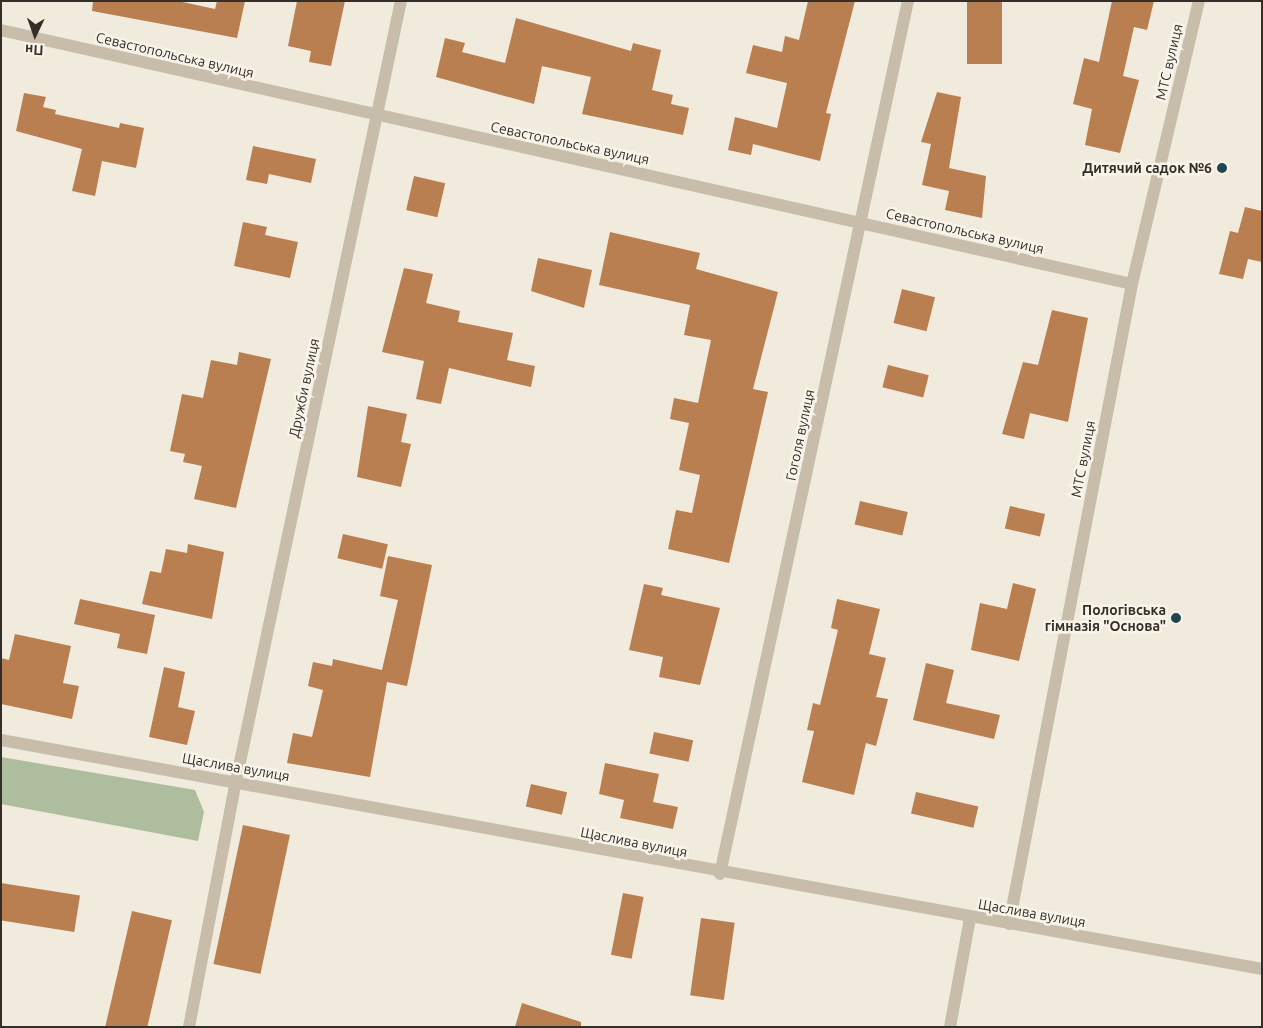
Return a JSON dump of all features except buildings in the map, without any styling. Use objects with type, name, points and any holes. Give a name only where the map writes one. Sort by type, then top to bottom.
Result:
[{"type":"street","name":"Дружби вулиця","points":[[189,1027],[236,781],[400,1]]},
{"type":"street","name":"Гоголя вулиця","points":[[720,874],[908,1]]},
{"type":"street","name":"МТС вулиця","points":[[1009,924],[1132,284],[1199,1]]},
{"type":"street","name":"Севастопольська вулиця","points":[[1,30],[376,116],[861,222],[1132,284]]},
{"type":"street","name":"Щаслива вулиця","points":[[1,740],[236,781],[720,874],[1262,969]]},
{"type":"street","points":[[950,1027],[970,918]]},
{"type":"green space","points":[[1,757],[195,790],[204,812],[198,841],[1,804]]},
{"type":"place","name":"Дитячий садок №6","points":[[1222,168]]},
{"type":"place","name":"Пологівська гімназія \"Основа\"","points":[[1176,618]]}]
